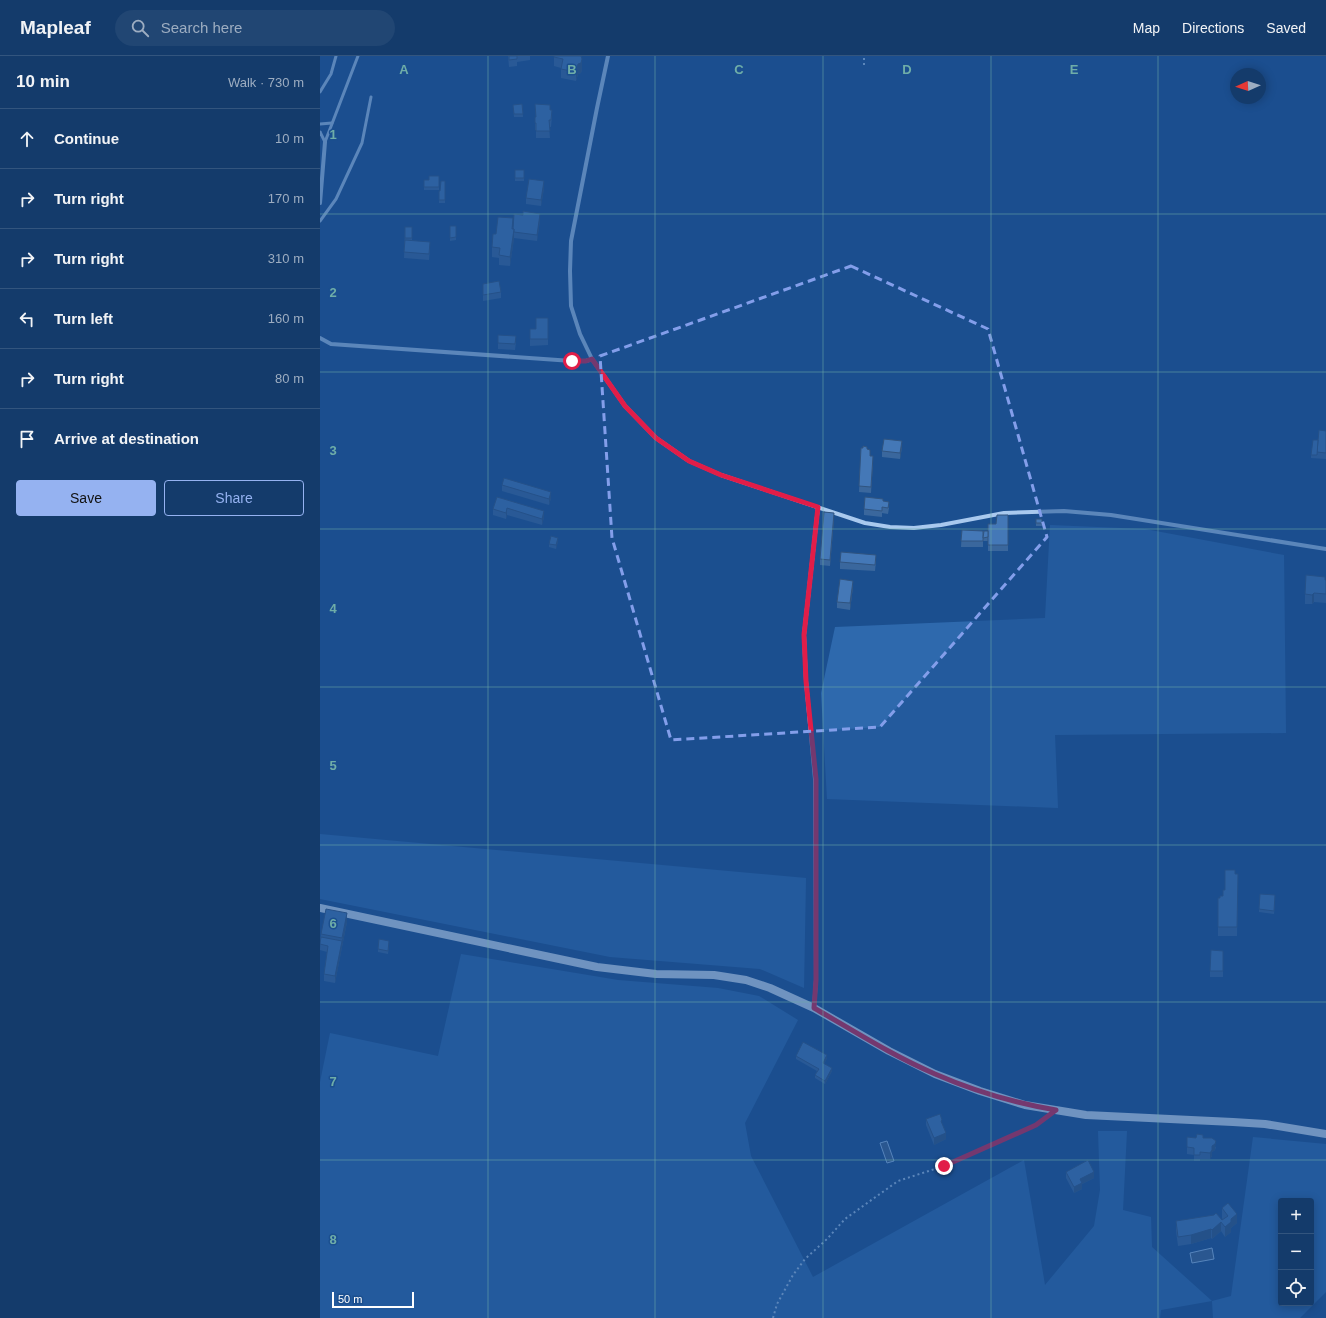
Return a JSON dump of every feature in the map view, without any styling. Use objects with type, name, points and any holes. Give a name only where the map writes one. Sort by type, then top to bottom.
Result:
[{"type":"street","points":[[608,56],[571,241],[571,306],[580,334],[592,359],[625,406],[656,438],[689,461],[721,475],[865,523],[890,527],[914,528],[941,525],[1004,513],[1064,511],[1111,515],[1326,549]]},
{"type":"street","points":[[320,203],[325,142]]},
{"type":"street","points":[[320,338],[331,344],[572,361],[586,361],[592,359]]},
{"type":"street","points":[[814,1008],[816,973],[816,779],[806,681],[804,635],[818,507]]},
{"type":"street","points":[[320,908],[597,967],[656,974],[714,975],[746,980],[770,988],[814,1008],[889,1051],[935,1074],[980,1092],[1025,1105],[1086,1115],[1252,1123],[1294,1128],[1326,1134]]},
{"type":"lane","points":[[320,92],[331,74],[336,56]]},
{"type":"lane","points":[[325,142],[358,56]]},
{"type":"lane","points":[[320,221],[336,199],[362,143],[371,97]]},
{"type":"lane","points":[[320,124],[332,123]]},
{"type":"lane","points":[[320,132],[325,142]]},
{"type":"path","points":[[864,56],[864,65]]},
{"type":"path","points":[[773,1318],[777,1304],[793,1275],[805,1259],[827,1240],[845,1220],[877,1196],[898,1182],[944,1166],[1036,1125],[1056,1110]]},
{"type":"highlighted area","points":[[851,266],[988,329],[1047,537],[880,727],[671,740],[612,538],[600,356]]},
{"type":"shaded area","points":[[1050,525],[1145,529],[1284,555],[1286,733],[1055,735],[1058,808],[827,799],[821,693],[835,627],[1045,618]]},
{"type":"shaded area","points":[[320,834],[806,878],[804,988],[760,969],[610,957],[320,899]]},
{"type":"shaded area","points":[[461,954],[618,980],[718,988],[759,996],[798,1020],[745,1123],[751,1156],[813,1277],[1024,1160],[1045,1285],[1094,1226],[1100,1190],[1098,1131],[1127,1131],[1123,1210],[1151,1217],[1152,1247],[1212,1301],[1161,1310],[1160,1318],[320,1318],[320,1082],[330,1033],[438,1056]]},
{"type":"shaded area","points":[[1253,1137],[1326,1144],[1326,1292],[1314,1304],[1314,1198],[1278,1198],[1278,1306],[1312,1306],[1300,1318],[1213,1318],[1212,1301],[1231,1296]]},
{"type":"shaded area","points":[[887,1141],[894,1161],[887,1163],[880,1143]]},
{"type":"shaded area","points":[[1212,1248],[1214,1259],[1192,1263],[1190,1253]]},
{"type":"building","points":[[509,56],[517,56],[517,59],[509,60]]},
{"type":"building","points":[[554,56],[581,56],[582,59],[581,63],[578,64],[576,72],[561,69],[563,59]]},
{"type":"building","points":[[522,104],[523,114],[514,114],[513,105]]},
{"type":"building","points":[[535,104],[550,105],[550,110],[552,110],[551,120],[549,120],[550,131],[536,131]]},
{"type":"building","points":[[515,170],[524,170],[524,178],[515,178]]},
{"type":"building","points":[[429,176],[439,176],[439,187],[424,187],[424,180],[429,180]]},
{"type":"building","points":[[529,179],[544,181],[541,200],[526,198]]},
{"type":"building","points":[[441,181],[445,181],[445,200],[439,200]]},
{"type":"building","points":[[523,211],[540,214],[537,235],[514,232],[514,214],[523,215]]},
{"type":"building","points":[[498,217],[513,218],[512,229],[514,229],[510,257],[499,255],[500,248],[492,247],[493,234],[496,234]]},
{"type":"building","points":[[450,226],[456,226],[456,237],[450,238]]},
{"type":"building","points":[[405,227],[412,227],[412,238],[405,238]]},
{"type":"building","points":[[405,240],[430,242],[429,254],[404,252]]},
{"type":"building","points":[[499,281],[501,292],[483,295],[483,284]]},
{"type":"building","points":[[536,318],[548,318],[548,339],[530,339],[530,329],[536,329]]},
{"type":"building","points":[[498,335],[516,336],[515,344],[498,343]]},
{"type":"building","points":[[1319,430],[1326,431],[1326,453],[1317,452]]},
{"type":"building","points":[[884,439],[902,441],[900,453],[882,451]]},
{"type":"building","points":[[1313,440],[1318,440],[1317,455],[1311,455]]},
{"type":"building","points":[[863,446],[870,450],[870,456],[873,456],[871,487],[859,486],[861,448],[863,448]]},
{"type":"building","points":[[504,478],[551,492],[549,499],[502,485]]},
{"type":"building","points":[[497,497],[544,511],[542,519],[507,508],[506,513],[493,509]]},
{"type":"building","points":[[865,497],[883,499],[883,501],[889,502],[888,508],[882,507],[882,511],[864,509]]},
{"type":"building","points":[[824,512],[834,513],[830,560],[820,559]]},
{"type":"building","points":[[997,515],[1008,515],[1008,545],[988,545],[988,524],[996,524]]},
{"type":"building","points":[[1036,519],[1042,519],[1042,523],[1036,523]]},
{"type":"building","points":[[962,530],[983,531],[983,541],[961,541]]},
{"type":"building","points":[[984,531],[988,531],[988,537],[983,538]]},
{"type":"building","points":[[551,536],[558,538],[556,545],[549,544]]},
{"type":"building","points":[[841,552],[876,555],[875,565],[840,562]]},
{"type":"building","points":[[1306,575],[1325,577],[1326,594],[1305,594]]},
{"type":"building","points":[[840,579],[853,581],[850,603],[837,602]]},
{"type":"building","points":[[1225,870],[1235,870],[1235,874],[1238,874],[1237,927],[1218,927],[1218,898],[1223,896],[1223,890],[1225,890]]},
{"type":"building","points":[[1260,894],[1275,895],[1274,911],[1259,909]]},
{"type":"building","points":[[326,909],[347,913],[342,938],[321,934]]},
{"type":"building","points":[[321,937],[342,941],[335,976],[324,974],[328,946],[320,944]]},
{"type":"building","points":[[379,939],[389,941],[388,951],[378,949]]},
{"type":"building","points":[[1211,950],[1223,951],[1223,971],[1210,971]]},
{"type":"building","points":[[803,1042],[827,1055],[823,1063],[832,1068],[825,1081],[815,1075],[819,1069],[796,1056]]},
{"type":"building","points":[[940,1114],[946,1133],[934,1138],[926,1119]]},
{"type":"building","points":[[1197,1134],[1203,1135],[1203,1138],[1212,1138],[1216,1141],[1212,1146],[1210,1153],[1200,1152],[1200,1155],[1194,1155],[1194,1148],[1187,1147],[1187,1137],[1196,1138]]},
{"type":"building","points":[[1088,1160],[1094,1172],[1080,1179],[1082,1183],[1074,1187],[1066,1172]]},
{"type":"building","points":[[1228,1203],[1237,1214],[1225,1227],[1221,1222],[1212,1230],[1178,1237],[1176,1221],[1214,1215],[1216,1213],[1222,1220],[1228,1216],[1222,1208]]},
{"type":"route","points":[[572,361],[586,361],[592,359],[625,406],[656,438],[689,461],[721,475],[818,507],[804,635],[806,681],[816,779],[816,980],[814,1008],[889,1051],[935,1074],[980,1092],[1025,1105],[1056,1110],[1036,1125],[944,1166]]}]
